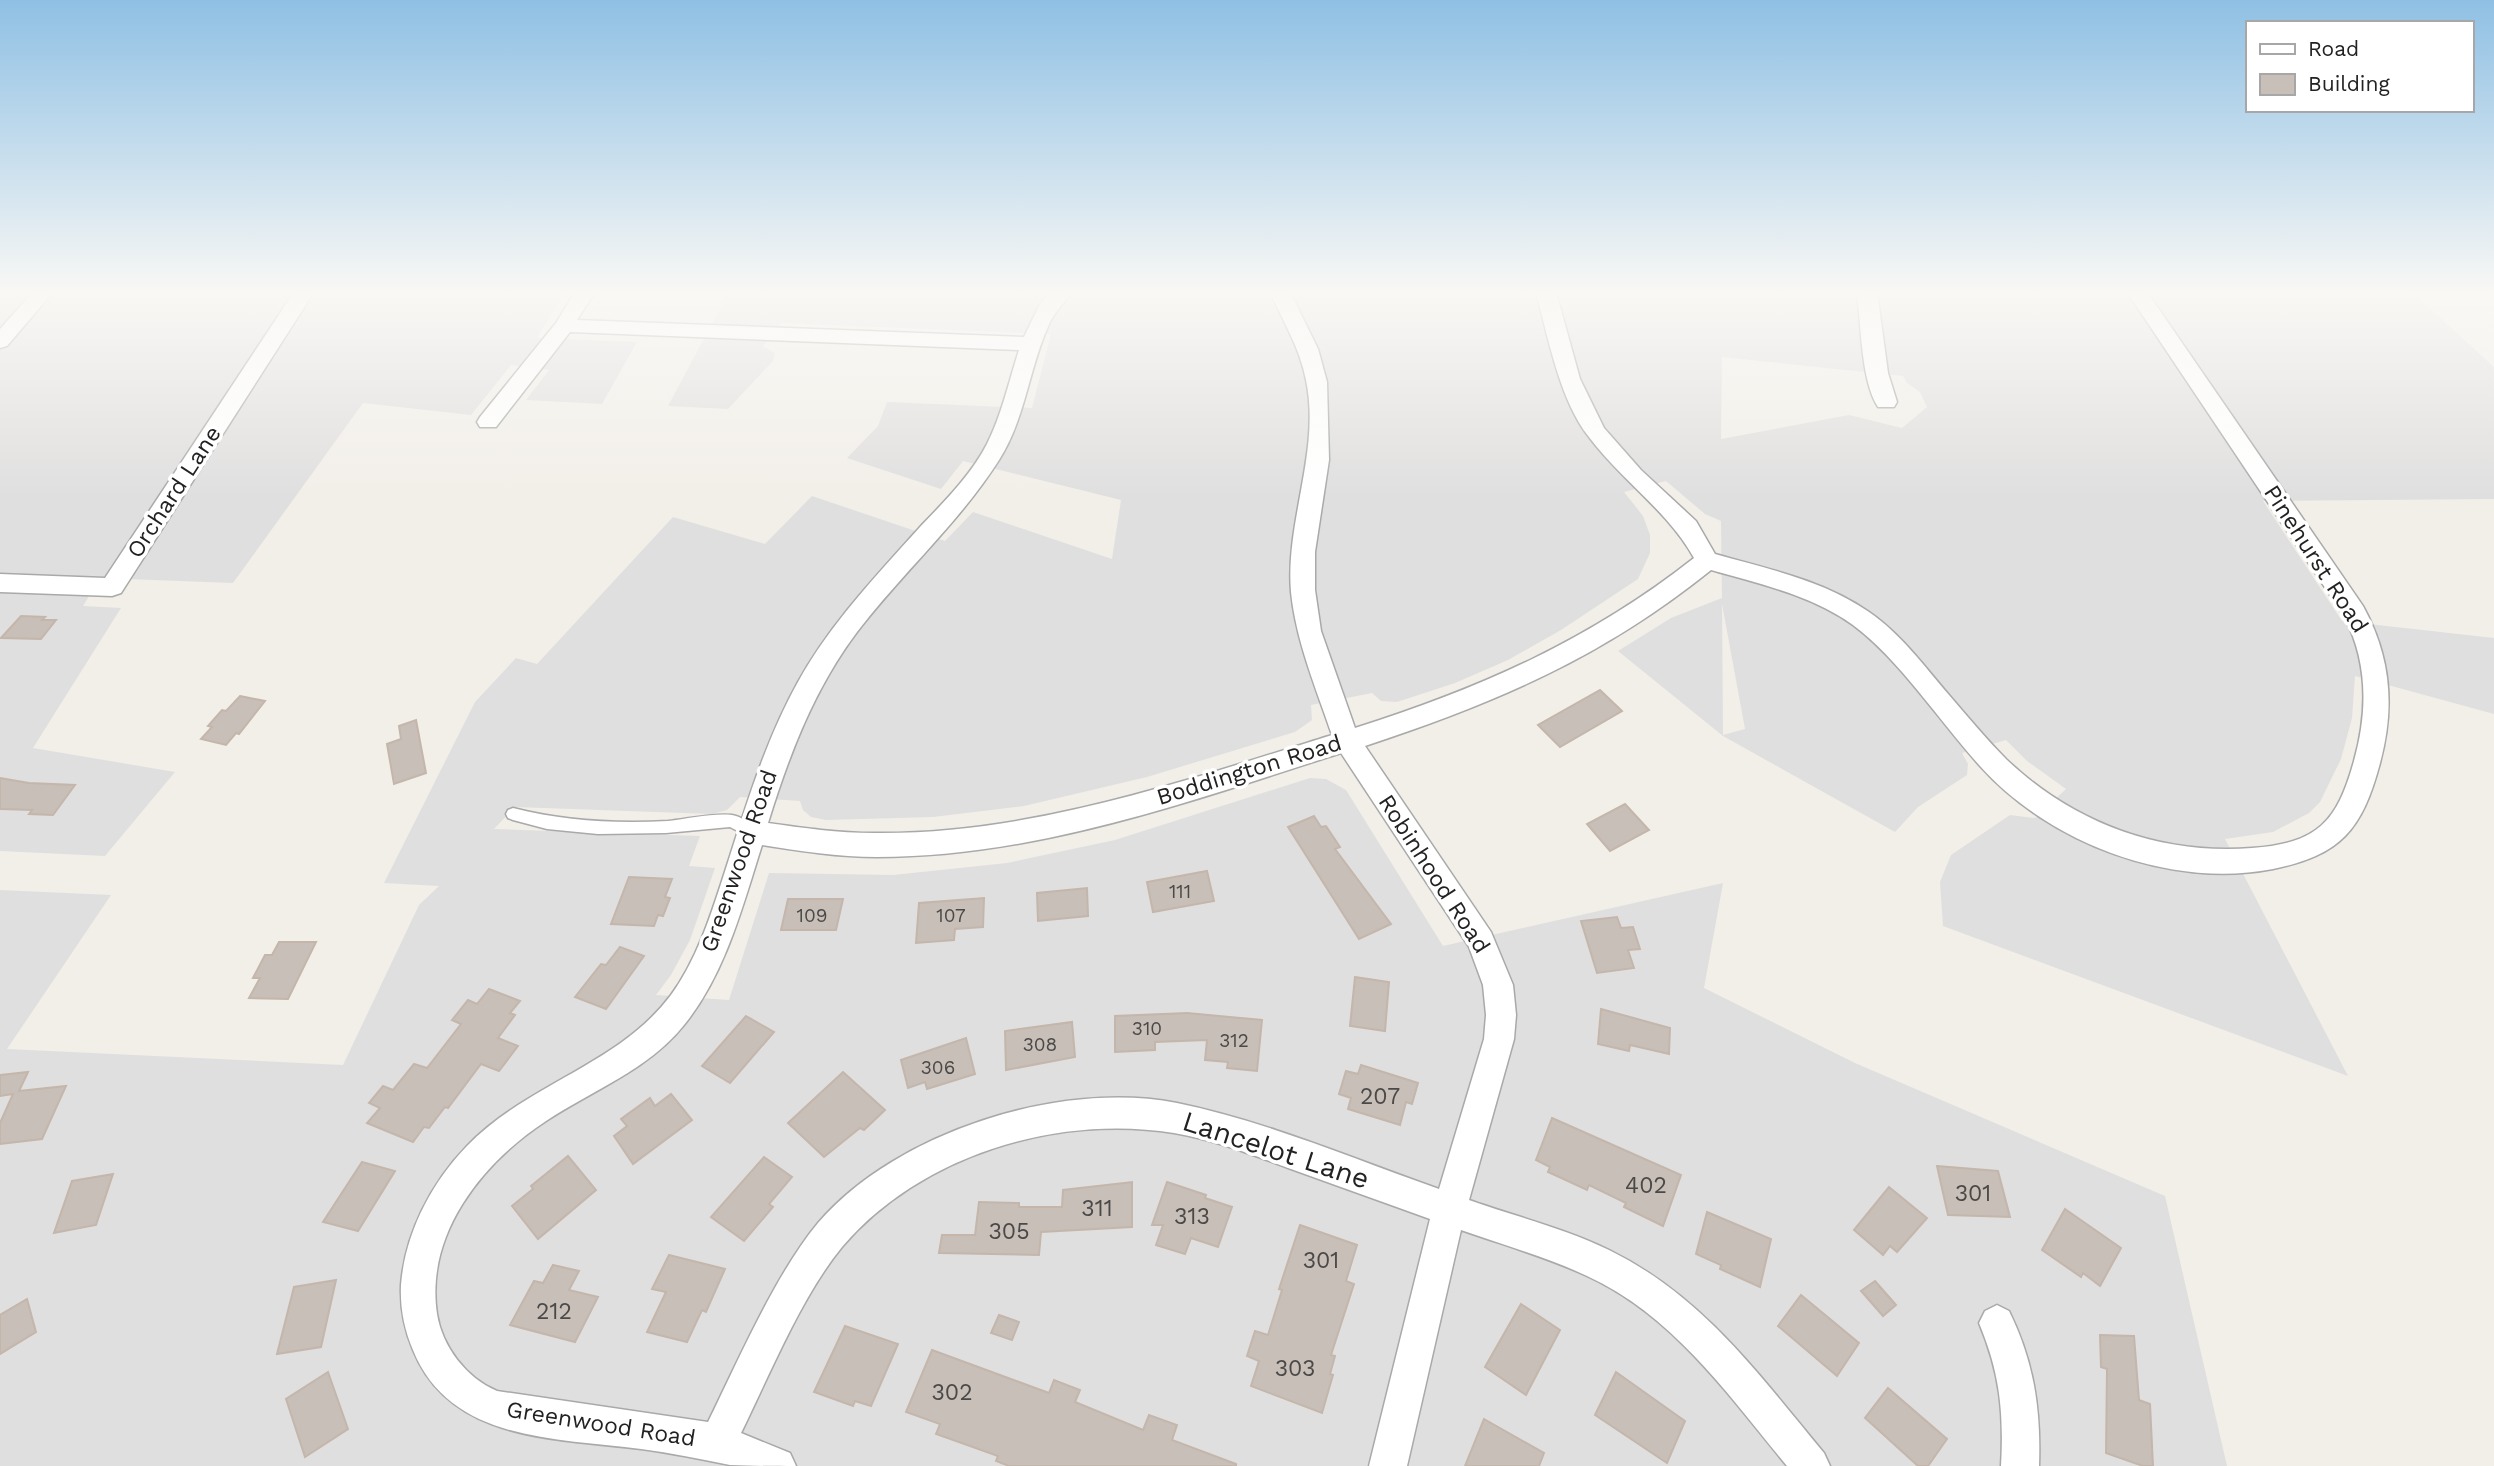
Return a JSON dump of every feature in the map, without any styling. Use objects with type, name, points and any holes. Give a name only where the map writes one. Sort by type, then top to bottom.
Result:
[{"type":"street","name":"Orchard Lane","points":[[0,583],[112,587],[259,360]]},
{"type":"street","points":[[488,422],[537,360]]},
{"type":"street","name":"Greenwood Road","points":[[776,1466],[717,1443],[569,1422],[488,1406],[455,1384],[435,1358],[421,1321],[418,1288],[422,1261],[432,1227],[453,1188],[471,1164],[528,1115],[632,1055],[660,1029],[684,1000],[723,921],[775,757],[808,687],[852,619],[957,501],[990,457],[1006,426],[1027,360]]},
{"type":"street","name":"Robinhood Road","points":[[1310,360],[1318,387],[1318,452],[1305,530],[1303,590],[1309,631],[1348,741],[1478,935],[1498,985],[1501,1015],[1499,1039],[1450,1208],[1388,1466]]},
{"type":"street","points":[[1565,360],[1570,379],[1595,431],[1633,475],[1688,527],[1707,560]]},
{"type":"street","points":[[1876,360],[1886,402]]},
{"type":"street","name":"Pinehurst Road","points":[[1707,560],[1821,594],[1864,620],[1899,654],[1997,767],[2043,804],[2091,831],[2151,853],[2213,862],[2241,862],[2286,855],[2321,842],[2340,828],[2355,806],[2376,730],[2378,686],[2369,641],[2354,612],[2183,360]]},
{"type":"street","name":"Boddington Road","points":[[751,832],[835,844],[883,844],[1005,834],[1100,815],[1348,741],[1457,704],[1550,663],[1662,596],[1707,560]]},
{"type":"street","name":"Lancelot Lane","points":[[717,1443],[803,1271],[832,1233],[859,1206],[895,1178],[934,1156],[985,1136],[1073,1118],[1131,1114],[1166,1116],[1223,1129],[1577,1252],[1645,1290],[1716,1350],[1811,1466]]},
{"type":"street","points":[[1997,1323],[2010,1350],[2020,1386],[2023,1421],[2020,1466]]},
{"type":"lane","points":[[513,814],[547,823],[598,828],[666,827],[732,821],[751,832]]},
{"type":"shaded area","points":[[0,360],[627,360],[602,404],[526,400],[549,370],[511,365],[471,415],[363,403],[233,583],[100,578],[83,606],[121,608],[33,748],[175,772],[105,856],[0,851]]},
{"type":"shaded area","points":[[692,360],[773,360],[773,361],[728,409],[668,406]]},
{"type":"shaded area","points":[[1044,360],[1722,360],[1721,439],[1849,415],[1902,428],[1927,407],[1920,392],[1907,383],[1903,376],[1755,360],[2487,360],[2494,367],[2494,499],[2263,501],[2342,621],[2494,638],[2494,714],[2355,676],[2352,718],[2341,759],[2320,802],[2309,813],[2273,832],[2225,839],[2348,1076],[1943,926],[1940,882],[1951,855],[2010,815],[2035,818],[2066,789],[2027,761],[2006,740],[1962,753],[1968,764],[1967,775],[1918,807],[1895,832],[1723,736],[1618,651],[1671,618],[1722,598],[1721,521],[1705,514],[1666,481],[1624,492],[1643,516],[1650,535],[1650,553],[1638,579],[1561,630],[1508,660],[1455,683],[1397,702],[1381,701],[1372,693],[1311,705],[1312,720],[1295,732],[1147,777],[1024,806],[933,817],[826,820],[811,817],[803,810],[800,801],[740,797],[727,810],[712,814],[515,807],[494,829],[700,836],[689,866],[715,868],[690,940],[671,975],[656,995],[729,1000],[769,873],[893,875],[1007,863],[1115,840],[1310,778],[1326,779],[1346,790],[1443,946],[1723,883],[1704,988],[1855,1063],[2165,1196],[2227,1466],[0,1466],[0,890],[111,895],[7,1049],[343,1065],[419,905],[439,886],[384,883],[475,702],[516,658],[537,664],[673,517],[765,544],[812,496],[945,541],[973,512],[1112,559],[1121,500],[963,461],[941,489],[847,458],[878,426],[887,402],[1032,408]],"holes":[[[1722,604],[1745,729],[1723,735]]]},
{"type":"building","points":[[21,616],[56,620],[41,639],[1,638]]},
{"type":"building","points":[[1600,690],[1622,711],[1560,747],[1538,725]]},
{"type":"building","points":[[240,696],[265,701],[239,734],[236,733],[226,745],[201,739],[222,710],[226,711]]},
{"type":"building","points":[[416,720],[426,773],[394,784],[387,744],[401,739],[399,726]]},
{"type":"building","points":[[0,778],[29,783],[75,785],[53,815],[29,814],[32,810],[0,809]]},
{"type":"building","points":[[1625,804],[1649,830],[1610,851],[1587,824]]},
{"type":"building","points":[[1314,816],[1321,827],[1326,826],[1340,847],[1335,849],[1391,924],[1359,939],[1288,827]]},
{"type":"building","points":[[1207,871],[1214,901],[1153,912],[1147,882]]},
{"type":"building","points":[[629,877],[672,879],[665,897],[670,898],[663,916],[658,915],[654,926],[611,924]]},
{"type":"building","points":[[1087,888],[1088,916],[1038,921],[1037,893]]},
{"type":"building","points":[[984,898],[983,927],[955,929],[954,940],[916,943],[919,903]]},
{"type":"building","points":[[788,899],[843,899],[836,930],[781,930]]},
{"type":"building","points":[[1617,917],[1621,928],[1633,927],[1640,949],[1628,950],[1634,968],[1597,973],[1581,921]]},
{"type":"building","points":[[279,942],[316,942],[288,999],[249,998],[260,978],[253,978],[265,955],[272,955]]},
{"type":"building","points":[[620,947],[644,956],[606,1009],[575,997],[601,964],[606,965]]},
{"type":"building","points":[[1355,977],[1389,982],[1385,1031],[1350,1026]]},
{"type":"building","points":[[489,989],[520,1001],[510,1013],[515,1015],[498,1038],[518,1046],[499,1071],[481,1064],[448,1108],[445,1107],[429,1128],[424,1127],[413,1142],[367,1123],[380,1108],[369,1103],[383,1086],[393,1090],[414,1064],[427,1068],[461,1024],[452,1020],[468,1000],[477,1004]]},
{"type":"building","points":[[1601,1009],[1670,1028],[1669,1054],[1630,1045],[1629,1051],[1598,1044]]},
{"type":"building","points":[[1187,1013],[1262,1020],[1257,1071],[1227,1068],[1228,1062],[1205,1060],[1207,1040],[1155,1042],[1155,1050],[1115,1052],[1115,1016]]},
{"type":"building","points":[[746,1016],[774,1032],[730,1083],[702,1066]]},
{"type":"building","points":[[1072,1022],[1075,1057],[1006,1070],[1005,1031]]},
{"type":"building","points":[[966,1038],[975,1074],[927,1089],[925,1082],[908,1088],[901,1060]]},
{"type":"building","points":[[1361,1065],[1418,1083],[1412,1104],[1406,1102],[1400,1125],[1348,1109],[1351,1098],[1339,1094],[1346,1071],[1358,1074]]},
{"type":"building","points":[[28,1072],[19,1091],[66,1086],[42,1139],[0,1144],[0,1123],[13,1094],[0,1096],[0,1075]]},
{"type":"building","points":[[843,1072],[885,1110],[864,1130],[860,1128],[824,1157],[788,1123]]},
{"type":"building","points":[[671,1094],[692,1120],[633,1164],[614,1136],[627,1126],[621,1119],[650,1098],[655,1106]]},
{"type":"building","points":[[1552,1118],[1681,1175],[1663,1226],[1624,1207],[1626,1203],[1589,1185],[1587,1190],[1548,1172],[1550,1167],[1536,1160]]},
{"type":"building","points":[[568,1156],[596,1190],[538,1239],[512,1206],[533,1189],[531,1186]]},
{"type":"building","points":[[764,1157],[792,1177],[769,1204],[773,1207],[744,1241],[711,1217]]},
{"type":"building","points":[[362,1162],[395,1171],[358,1231],[323,1222]]},
{"type":"building","points":[[1937,1166],[1998,1171],[2010,1217],[1948,1215]]},
{"type":"building","points":[[113,1174],[96,1225],[54,1233],[72,1181]]},
{"type":"building","points":[[1132,1182],[1132,1227],[1041,1232],[1039,1255],[939,1253],[942,1235],[975,1235],[979,1202],[1019,1203],[1019,1207],[1062,1207],[1063,1190]]},
{"type":"building","points":[[1167,1182],[1232,1207],[1218,1247],[1191,1238],[1185,1254],[1156,1245],[1163,1225],[1152,1225]]},
{"type":"building","points":[[1889,1187],[1927,1218],[1897,1252],[1890,1246],[1883,1255],[1854,1230]]},
{"type":"building","points":[[2065,1209],[2121,1248],[2100,1286],[2083,1273],[2081,1277],[2042,1250]]},
{"type":"building","points":[[1707,1212],[1771,1239],[1760,1287],[1720,1269],[1721,1265],[1696,1254]]},
{"type":"building","points":[[1300,1225],[1357,1245],[1346,1281],[1354,1284],[1331,1355],[1335,1356],[1330,1374],[1333,1375],[1322,1413],[1251,1386],[1259,1361],[1247,1356],[1255,1331],[1268,1335],[1282,1290],[1279,1289]]},
{"type":"building","points":[[669,1255],[725,1269],[706,1312],[702,1310],[687,1342],[647,1332],[666,1292],[652,1289]]},
{"type":"building","points":[[553,1265],[579,1271],[569,1290],[598,1297],[575,1342],[510,1325],[534,1281],[543,1283]]},
{"type":"building","points":[[336,1280],[321,1347],[277,1354],[294,1287]]},
{"type":"building","points":[[1875,1281],[1896,1305],[1883,1316],[1861,1291]]},
{"type":"building","points":[[1801,1295],[1859,1343],[1837,1376],[1778,1326]]},
{"type":"building","points":[[27,1299],[36,1332],[0,1354],[0,1315]]},
{"type":"building","points":[[1521,1304],[1560,1330],[1526,1395],[1485,1367]]},
{"type":"building","points":[[999,1315],[1019,1322],[1012,1340],[991,1333]]},
{"type":"building","points":[[845,1326],[898,1344],[871,1406],[855,1401],[853,1406],[814,1392]]},
{"type":"building","points":[[2100,1335],[2134,1336],[2139,1400],[2150,1404],[2153,1466],[2143,1466],[2106,1453],[2107,1369],[2101,1367]]},
{"type":"building","points":[[932,1350],[1049,1393],[1054,1380],[1080,1390],[1075,1402],[1143,1430],[1149,1415],[1177,1425],[1172,1440],[1236,1466],[1009,1466],[996,1461],[998,1456],[936,1434],[940,1424],[906,1412]]},
{"type":"building","points":[[328,1372],[348,1429],[305,1457],[286,1399]]},
{"type":"building","points":[[1616,1372],[1685,1421],[1667,1463],[1595,1415]]},
{"type":"building","points":[[1888,1388],[1947,1439],[1928,1466],[1918,1466],[1865,1418]]},
{"type":"building","points":[[1484,1419],[1544,1453],[1539,1466],[1465,1466]]}]
